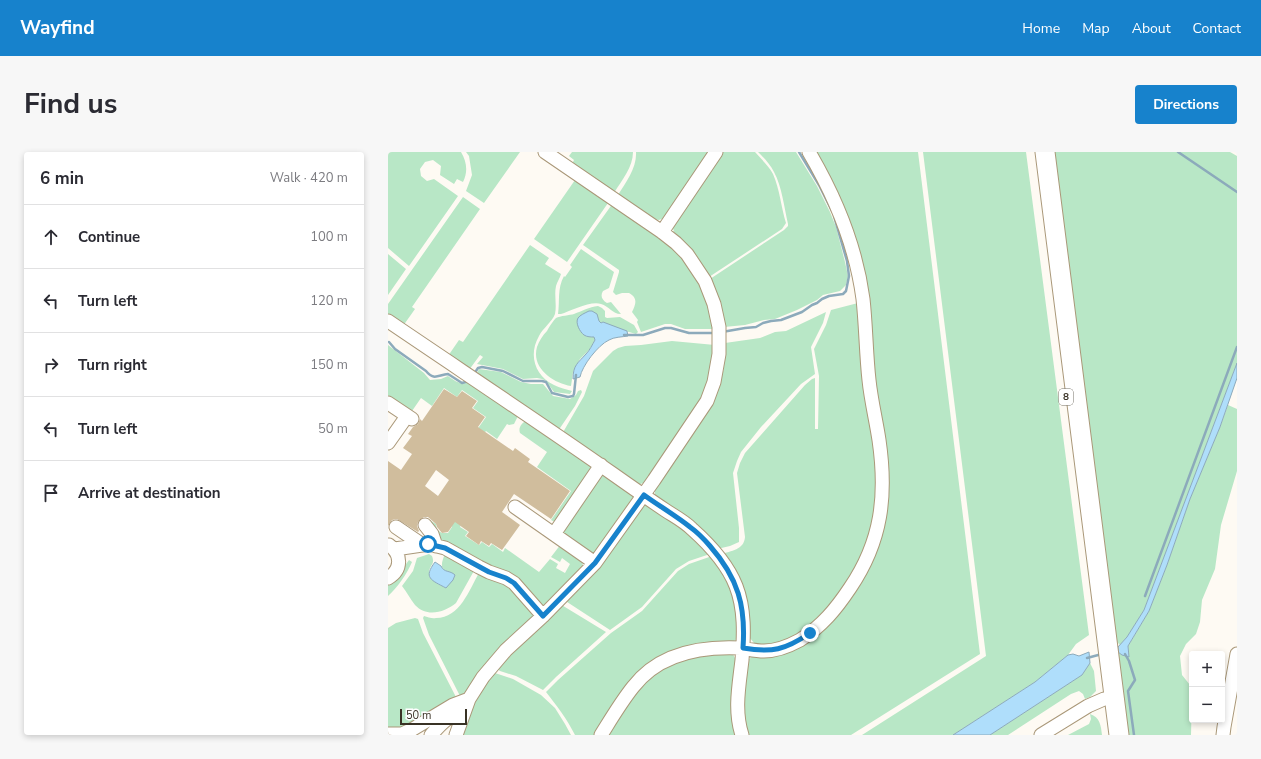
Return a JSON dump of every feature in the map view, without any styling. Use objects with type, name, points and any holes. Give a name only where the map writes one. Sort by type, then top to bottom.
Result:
[{"type":"highway","name":"8","points":[[1035,152],[1102,640]]},
{"type":"highway","name":"8","points":[[1045,152],[1105,664],[1119,735]]},
{"type":"highway","name":"8","points":[[1105,664],[1104,699],[1108,735]]},
{"type":"street","points":[[456,735],[463,713],[483,677],[506,650],[543,616],[595,563],[644,495],[707,400],[718,366],[719,332],[714,304],[705,282],[687,254],[662,232],[545,152]]},
{"type":"street","points":[[662,232],[716,152]]},
{"type":"street","points":[[601,735],[633,686],[647,673],[663,662],[682,653],[696,650],[743,648],[764,651],[786,646],[810,633],[827,618],[854,583],[864,565],[877,534],[883,503],[883,492],[880,447],[869,381],[863,299],[855,257],[850,240],[833,197],[809,152]]},
{"type":"street","points":[[388,321],[691,527],[716,553],[728,570],[736,586],[743,612],[744,634],[737,701],[738,724],[742,735]]},
{"type":"street","points":[[388,403],[409,418],[388,443]]},
{"type":"street","points":[[554,534],[601,465]]},
{"type":"street","points":[[515,508],[595,563]]},
{"type":"street","points":[[425,525],[432,534],[436,546]]},
{"type":"street","points":[[396,527],[421,544]]},
{"type":"street","points":[[388,578],[393,576],[398,567],[399,558],[391,546],[428,544],[445,548],[514,583],[543,616]]},
{"type":"street","points":[[1223,735],[1235,680],[1237,654]]},
{"type":"street","points":[[388,734],[402,734],[413,729],[453,704],[470,699]]},
{"type":"street","points":[[1041,735],[1088,706],[1104,699]]},
{"type":"street","points":[[431,735],[453,715],[463,713]]},
{"type":"green space","points":[[388,152],[461,152],[466,163],[466,174],[463,182],[457,179],[454,184],[440,175],[441,166],[433,160],[425,162],[420,169],[421,176],[427,181],[434,179],[458,196],[409,266],[388,248]]},
{"type":"green space","points":[[466,152],[520,152],[484,203],[466,191],[472,175],[469,156]]},
{"type":"green space","points":[[572,152],[633,152],[633,158],[624,178],[614,193],[572,164],[574,160],[569,156]]},
{"type":"green space","points":[[636,152],[712,152],[664,218],[659,220],[653,219],[618,195],[633,169]]},
{"type":"green space","points":[[722,152],[755,152],[765,163],[773,174],[786,223],[782,229],[709,277],[674,232],[673,228],[675,220]]},
{"type":"green space","points":[[758,152],[796,152],[817,186],[830,212],[836,227],[848,276],[846,285],[840,291],[823,295],[817,300],[797,310],[775,319],[745,325],[724,327],[718,297],[710,279],[788,226],[777,178],[771,166]]},
{"type":"green space","points":[[814,152],[918,152],[980,654],[851,735],[746,735],[740,700],[748,660],[753,656],[813,636],[880,534],[874,380],[866,299]]},
{"type":"green space","points":[[923,152],[1026,152],[1089,635],[1076,644],[1068,655],[1035,682],[953,735],[862,735],[986,656]]},
{"type":"green space","points":[[1053,152],[1230,152],[1237,156],[1237,363],[1144,610],[1127,637],[1120,645],[1117,642]]},
{"type":"green space","points":[[575,180],[608,203],[567,262],[534,239]]},
{"type":"green space","points":[[463,197],[480,209],[412,307],[415,309],[403,326],[388,315],[388,304]]},
{"type":"green space","points":[[613,203],[673,245],[702,284],[714,329],[685,329],[671,324],[665,324],[641,332],[637,322],[638,320],[632,312],[635,304],[634,297],[629,293],[616,295],[613,292],[619,270],[583,245]]},
{"type":"green space","points":[[530,245],[549,258],[545,264],[561,274],[555,289],[555,314],[541,333],[536,343],[534,350],[535,364],[538,371],[547,381],[556,386],[572,391],[570,394],[554,392],[546,381],[542,379],[523,379],[503,369],[477,364],[483,357],[480,355],[469,370],[448,356],[459,340],[463,342]]},
{"type":"green space","points":[[581,249],[614,272],[609,288],[603,291],[602,296],[607,303],[611,302],[621,314],[615,313],[604,305],[592,303],[558,314],[562,281],[564,276],[565,277],[572,267],[570,265]]},
{"type":"green space","points":[[388,254],[406,269],[388,295]]},
{"type":"green space","points":[[858,303],[880,492],[866,551],[840,595],[804,632],[770,646],[755,644],[749,637],[721,554],[733,551],[740,547],[745,537],[737,473],[740,463],[745,453],[805,385],[815,378],[815,429],[818,429],[819,376],[814,349],[826,325],[831,310]]},
{"type":"green space","points":[[598,306],[605,311],[605,317],[620,317],[634,325],[638,332],[636,334],[615,328],[603,322],[601,323],[599,318],[590,337],[594,337],[595,340],[590,349],[580,359],[573,372],[571,386],[557,382],[540,368],[537,362],[537,347],[541,338],[556,318]]},
{"type":"green space","points":[[826,312],[823,323],[811,347],[815,374],[801,384],[761,427],[741,452],[733,473],[739,528],[739,542],[717,549],[655,496],[655,487],[719,386],[724,368],[725,343],[760,338],[775,332],[786,331]]},
{"type":"green space","points":[[672,341],[715,345],[707,392],[648,481],[638,485],[562,434],[584,396],[593,371],[613,351],[625,346]]},
{"type":"green space","points":[[388,345],[424,373],[430,380],[441,379],[448,376],[459,383],[472,381],[518,416],[514,424],[507,424],[497,439],[486,431],[480,438],[474,434],[486,417],[473,408],[478,401],[462,390],[457,397],[444,388],[432,406],[421,398],[412,411],[390,399],[388,395]]},
{"type":"green space","points":[[479,369],[501,372],[521,382],[543,384],[553,396],[570,399],[576,395],[578,391],[581,390],[582,392],[575,406],[558,431],[476,375]]},
{"type":"green space","points":[[1228,405],[1237,409],[1237,471],[1221,525],[1215,569],[1202,600],[1200,622],[1196,634],[1186,644],[1180,656],[1182,675],[1189,684],[1189,723],[1191,723],[1191,735],[1127,735],[1118,666],[1120,663],[1118,652],[1122,655],[1129,653],[1128,646],[1149,611],[1190,499]]},
{"type":"green space","points":[[527,420],[593,466],[557,523],[551,520],[571,491],[537,467],[547,452],[520,433],[521,425]]},
{"type":"green space","points":[[603,473],[634,496],[633,500],[596,553],[591,554],[561,532]]},
{"type":"green space","points":[[648,504],[653,505],[713,553],[689,561],[676,569],[642,607],[610,630],[564,600],[643,506]]},
{"type":"green space","points":[[428,519],[436,524],[437,530],[442,533],[448,533],[452,527],[451,521],[462,523],[460,527],[468,532],[465,536],[479,545],[482,542],[489,547],[492,544],[503,552],[505,548],[539,572],[550,559],[558,564],[556,568],[565,573],[570,564],[562,558],[560,562],[551,557],[561,544],[582,559],[583,567],[547,604],[538,604],[439,538],[426,522]]},
{"type":"green space","points":[[445,553],[475,569],[456,603],[441,611],[425,611],[415,605],[402,586],[413,571],[417,558],[429,554],[432,556],[433,561],[429,571],[430,578],[446,588],[445,571],[442,567]]},
{"type":"green space","points":[[715,555],[735,588],[739,637],[733,642],[663,658],[597,735],[575,735],[565,718],[546,692],[611,633],[642,611],[678,571],[689,564]]},
{"type":"green space","points":[[409,560],[412,562],[407,571],[398,585],[388,596],[388,582],[397,576]]},
{"type":"green space","points":[[479,573],[504,581],[534,615],[470,689],[460,696],[429,635],[423,618],[424,616],[433,618],[444,617],[458,608],[463,602]]},
{"type":"green space","points":[[560,604],[606,632],[543,690],[516,676],[500,671],[496,668]]},
{"type":"green space","points":[[415,618],[418,619],[423,633],[456,697],[405,729],[388,730],[388,628],[396,623]]},
{"type":"green space","points":[[731,652],[736,660],[736,681],[733,708],[733,726],[735,735],[607,735],[642,683],[658,670],[683,656]]},
{"type":"green space","points":[[1090,663],[1094,671],[1096,691],[1090,697],[1085,699],[1083,694],[1079,691],[1071,694],[1008,735],[990,735],[1082,675]]},
{"type":"green space","points":[[492,672],[513,679],[541,695],[555,708],[571,735],[461,735],[474,702]]},
{"type":"green space","points":[[1090,714],[1098,720],[1102,735],[1068,735],[1089,724],[1091,719]]},
{"type":"water","points":[[589,311],[597,314],[601,323],[603,322],[627,331],[628,336],[613,338],[600,346],[587,362],[581,372],[580,377],[573,379],[576,365],[589,351],[595,340],[594,337],[584,335],[578,325],[577,320],[579,317]]},
{"type":"water","points":[[1237,363],[1237,378],[1220,427],[1190,499],[1149,611],[1128,646],[1129,657],[1122,655],[1118,652],[1118,647],[1127,637],[1144,610]]},
{"type":"water","points":[[435,562],[444,570],[455,575],[453,580],[446,588],[430,578],[429,575],[431,567]]},
{"type":"water","points":[[1089,652],[1090,663],[1082,675],[990,735],[953,735],[1035,682],[1068,655],[1073,654],[1079,656]]},
{"type":"building","points":[[444,389],[457,397],[462,391],[477,401],[472,408],[485,417],[478,427],[513,451],[515,448],[530,459],[528,462],[570,491],[551,519],[514,494],[502,512],[520,525],[502,550],[491,543],[489,546],[481,541],[479,545],[466,536],[469,532],[455,522],[448,532],[442,533],[436,524],[428,517],[424,517],[418,522],[418,532],[397,519],[392,520],[388,526],[388,461],[401,470],[412,454],[403,448],[412,436],[408,434],[413,427],[418,424],[420,419],[422,421]],"holes":[[[436,470],[449,480],[438,496],[425,486]]]},
{"type":"waterway","points":[[799,152],[819,185],[832,211]]},
{"type":"waterway","points":[[1178,152],[1237,192]]},
{"type":"waterway","points":[[722,332],[756,327],[763,323],[781,320],[802,312],[822,299],[829,296],[843,294],[846,291],[849,276],[847,261],[834,216]]},
{"type":"waterway","points":[[624,335],[643,335],[665,328],[671,328],[689,333],[715,333]]},
{"type":"waterway","points":[[389,342],[395,349],[431,376],[436,377],[448,374],[462,383],[469,381]]},
{"type":"waterway","points":[[1145,596],[1237,347]]},
{"type":"waterway","points":[[474,374],[478,368],[482,367],[503,371],[523,381],[546,382],[552,393],[568,397],[573,396],[574,394],[576,375]]},
{"type":"waterway","points":[[1087,658],[1102,654]]},
{"type":"waterway","points":[[1125,654],[1129,661],[1135,680],[1128,691],[1134,735]]},
{"type":"route","points":[[428,544],[445,548],[479,567],[506,578],[514,583],[543,616],[595,563],[644,495],[691,527],[706,541],[728,570],[736,586],[743,612],[743,648],[764,651],[781,648],[810,633]]}]
